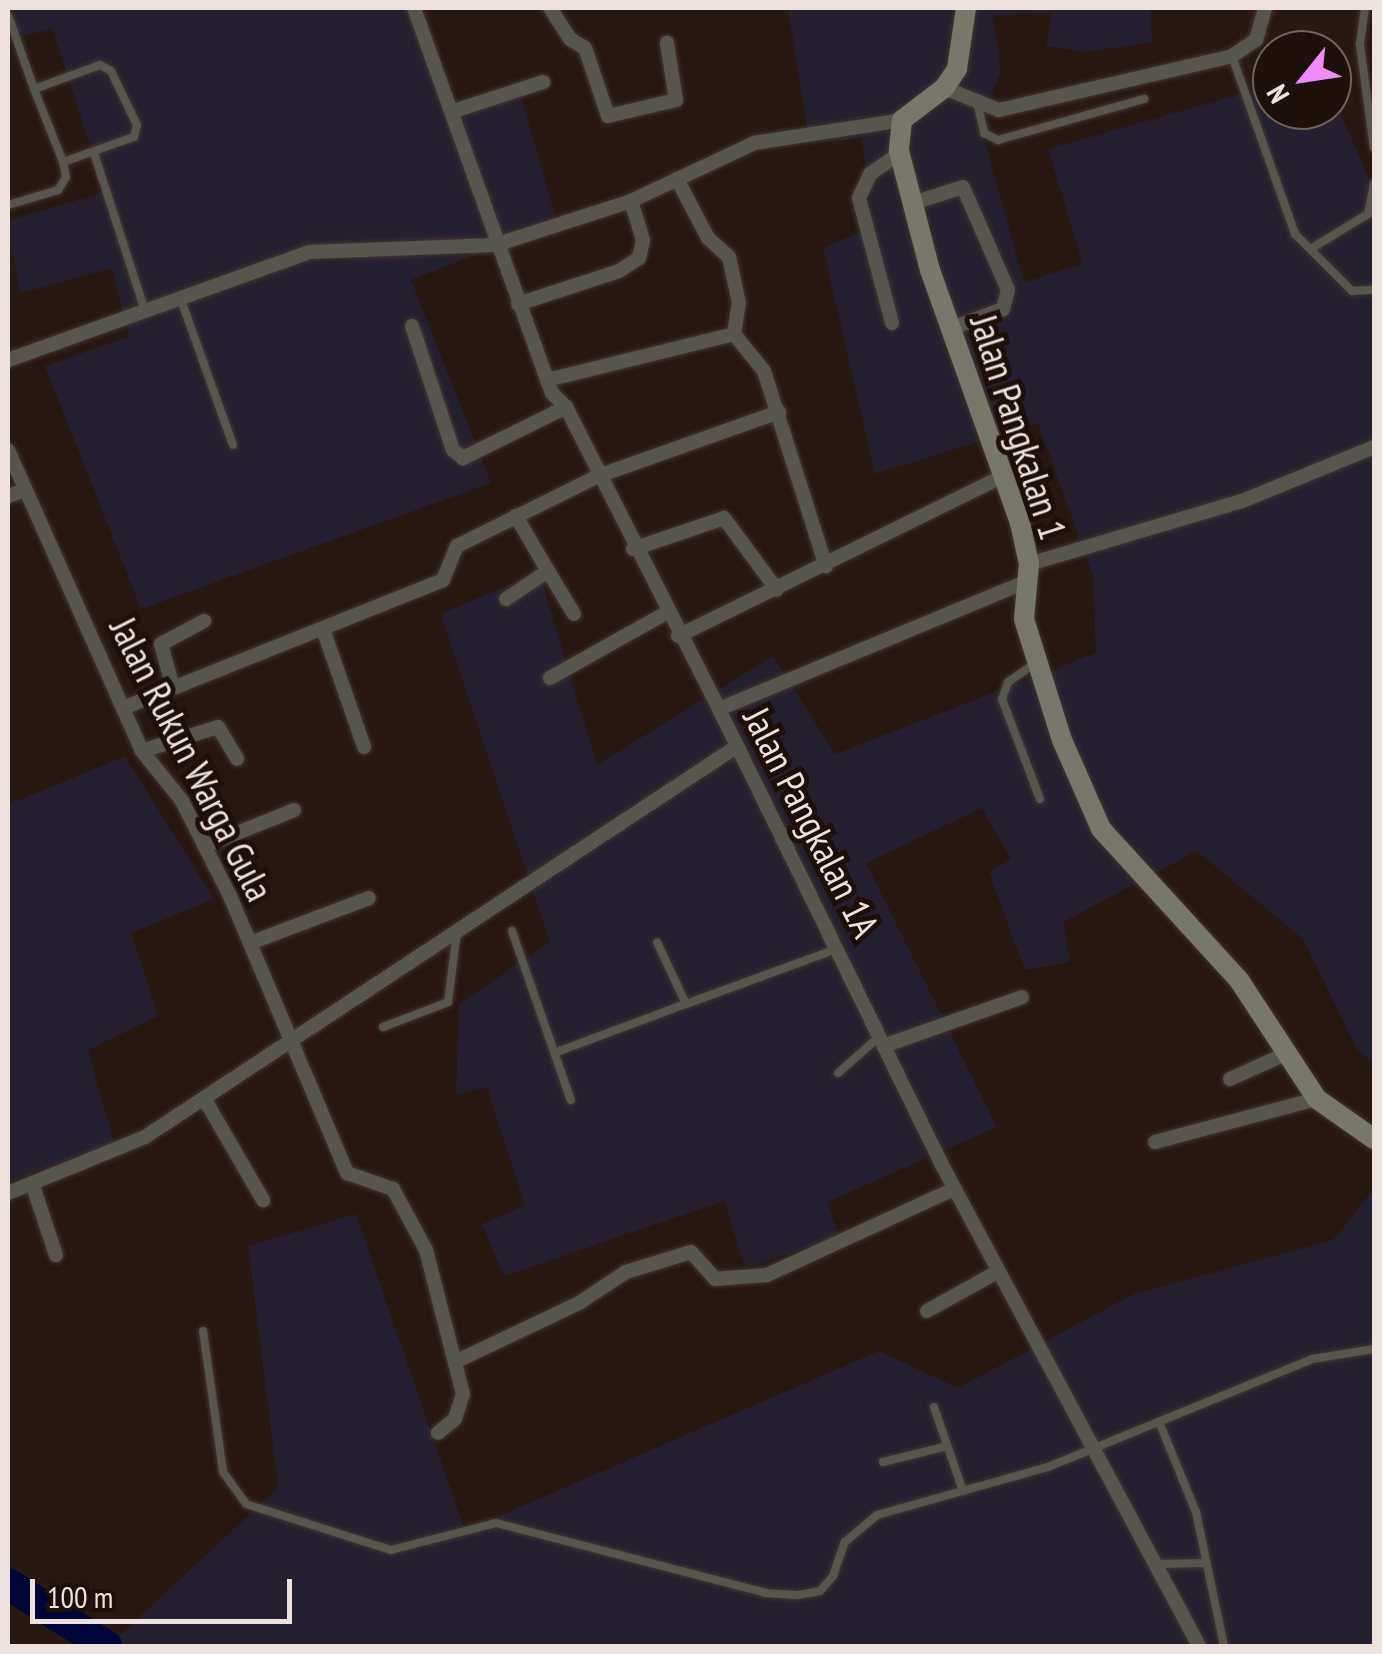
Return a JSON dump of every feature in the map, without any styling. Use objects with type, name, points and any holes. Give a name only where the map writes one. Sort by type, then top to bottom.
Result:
[{"type":"main road","points":[[902,120],[944,88],[957,68],[966,8]]},
{"type":"main road","name":"Jalan Pangkalan 1","points":[[902,120],[900,154],[912,203],[950,328],[1004,476],[1027,573],[1021,599],[1037,662],[1062,740],[1101,829],[1238,980],[1283,1055],[1317,1099],[1374,1138]]},
{"type":"street","points":[[550,8],[570,39],[585,48],[608,116],[676,100],[667,42]]},
{"type":"street","points":[[944,88],[978,106],[999,110],[1232,56],[1256,40],[1265,8]]},
{"type":"street","name":"Jalan Pangkalan 1A","points":[[420,9],[496,245],[546,380],[566,407],[633,549],[839,948],[954,1189],[1199,1646]]},
{"type":"street","points":[[454,111],[543,82]]},
{"type":"street","points":[[8,360],[310,252],[496,245],[632,201],[754,144],[902,120]]},
{"type":"street","points":[[892,324],[859,198],[870,174],[900,154]]},
{"type":"street","points":[[677,179],[708,238],[729,257],[739,303],[734,334]]},
{"type":"street","points":[[912,203],[963,187],[1008,290],[1003,309],[950,328]]},
{"type":"street","points":[[518,304],[619,271],[638,258],[642,240],[632,201]]},
{"type":"street","points":[[412,326],[453,450],[463,458],[566,407]]},
{"type":"street","points":[[546,380],[734,334]]},
{"type":"street","points":[[734,334],[755,353],[779,412],[826,566]]},
{"type":"street","points":[[123,708],[447,577],[451,551],[598,476],[779,412]]},
{"type":"street","points":[[718,709],[1027,573],[1242,501],[1374,447]]},
{"type":"street","name":"Jalan Rukun Warga Gula","points":[[8,450],[142,751],[182,801],[250,944],[346,1173],[384,1182],[399,1196],[426,1250],[459,1360],[463,1406],[438,1433]]},
{"type":"street","points":[[678,636],[1004,476]]},
{"type":"street","points":[[8,496],[24,490]]},
{"type":"street","points":[[516,516],[574,614]]},
{"type":"street","points":[[633,549],[724,518],[777,590]]},
{"type":"street","points":[[506,599],[548,571]]},
{"type":"street","points":[[550,678],[666,613]]},
{"type":"street","points":[[172,684],[161,644],[204,622]]},
{"type":"street","points":[[324,628],[364,747]]},
{"type":"street","points":[[142,751],[218,727],[237,759]]},
{"type":"street","points":[[8,1193],[120,1150],[205,1100],[736,747]]},
{"type":"street","points":[[204,846],[294,810]]},
{"type":"street","points":[[250,944],[369,898]]},
{"type":"street","points":[[884,1040],[1022,996]]},
{"type":"street","points":[[1230,1080],[1283,1055]]},
{"type":"street","points":[[1155,1142],[1317,1099]]},
{"type":"street","points":[[205,1100],[263,1200]]},
{"type":"street","points":[[32,1183],[56,1255]]},
{"type":"street","points":[[459,1360],[580,1303],[626,1272],[691,1252],[715,1279],[766,1275],[954,1189]]},
{"type":"street","points":[[927,1311],[997,1272]]},
{"type":"lane","points":[[1364,8],[1360,45],[1374,148]]},
{"type":"lane","points":[[8,15],[66,177],[58,190],[8,204]]},
{"type":"lane","points":[[1232,56],[1295,234],[1352,291],[1374,290]]},
{"type":"lane","points":[[34,89],[100,65],[111,71],[137,125],[134,137],[63,162]]},
{"type":"lane","points":[[978,106],[984,134],[998,140],[1144,99]]},
{"type":"lane","points":[[94,153],[145,311]]},
{"type":"lane","points":[[1312,248],[1368,214],[1374,184]]},
{"type":"lane","points":[[180,297],[233,445]]},
{"type":"lane","points":[[1037,662],[1008,682],[1002,699],[1040,799]]},
{"type":"lane","points":[[383,1027],[448,1002],[457,932]]},
{"type":"lane","points":[[512,932],[571,1100]]},
{"type":"lane","points":[[657,942],[686,1004]]},
{"type":"lane","points":[[554,1053],[839,948]]},
{"type":"lane","points":[[838,1074],[884,1040]]},
{"type":"lane","points":[[203,1331],[223,1472],[232,1492],[246,1504],[382,1548],[406,1550],[496,1523],[766,1593],[798,1595],[820,1591],[834,1576],[844,1542],[878,1515],[1096,1448],[1312,1359],[1374,1349]]},
{"type":"lane","points":[[934,1407],[963,1491]]},
{"type":"lane","points":[[1160,1424],[1189,1490],[1224,1646]]},
{"type":"lane","points":[[883,1462],[947,1446]]},
{"type":"lane","points":[[1154,1564],[1207,1563]]},
{"type":"shaded area","points":[[8,8],[408,8],[451,122],[521,96],[557,223],[411,280],[491,483],[141,609],[45,366],[129,337],[112,268],[21,293],[8,232],[8,221],[105,192],[52,28],[8,41]]},
{"type":"shaded area","points":[[788,8],[1149,8],[1153,42],[1086,52],[1046,46],[1052,12],[993,16],[1001,70],[980,124],[1024,282],[1083,264],[1048,149],[1252,91],[1252,130],[1348,130],[1374,190],[1374,1064],[1357,1049],[1303,939],[1197,851],[1063,922],[1070,962],[1025,970],[989,872],[1011,859],[982,808],[866,863],[997,1127],[827,1202],[840,1237],[745,1268],[724,1201],[504,1276],[482,1224],[525,1206],[487,1087],[456,1095],[459,1004],[550,942],[441,614],[539,572],[597,765],[773,656],[835,754],[1096,653],[1093,576],[1038,423],[875,474],[823,248],[873,226],[862,138],[810,144]]},
{"type":"shaded area","points":[[125,756],[214,899],[131,933],[158,1016],[88,1050],[114,1142],[8,1182],[8,805]]},
{"type":"shaded area","points":[[1374,1189],[1374,1646],[108,1646],[278,1488],[248,1246],[356,1214],[465,1531],[879,1351],[958,1388],[1134,1294],[1333,1240]]},
{"type":"waterway","points":[[8,1584],[106,1646]]}]
